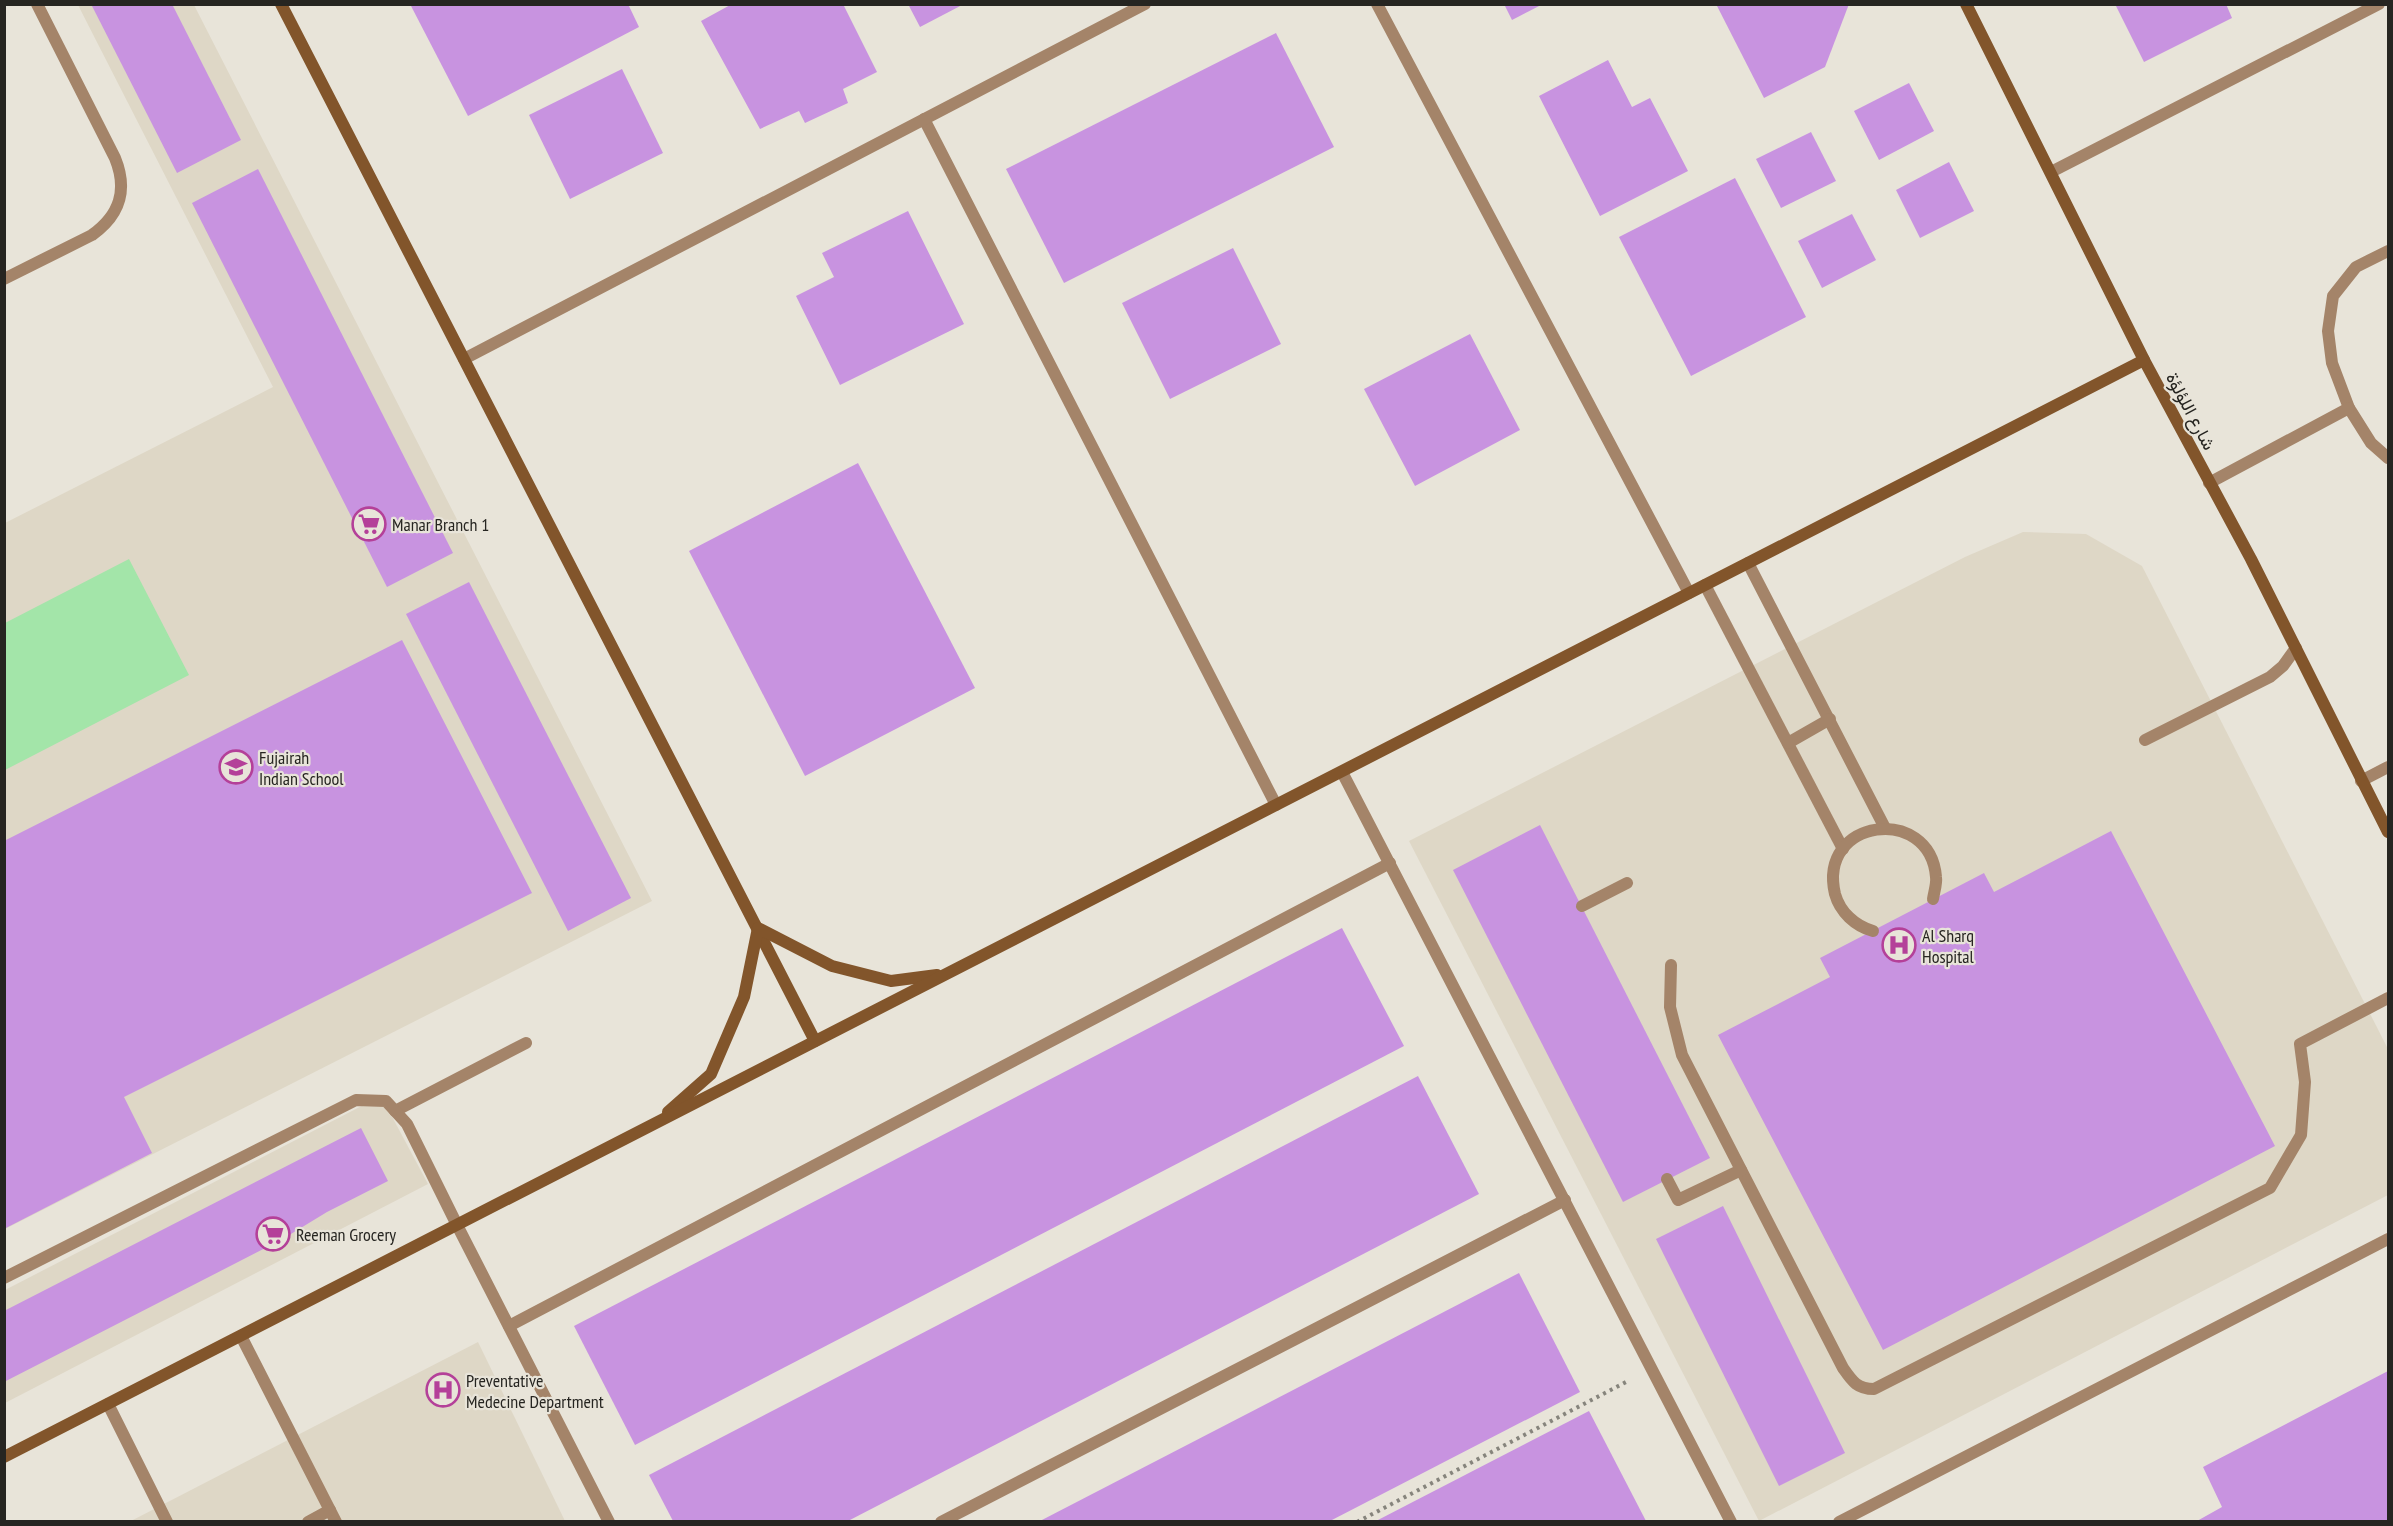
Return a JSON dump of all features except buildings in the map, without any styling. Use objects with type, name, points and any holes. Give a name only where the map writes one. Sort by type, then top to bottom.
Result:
[{"type":"street","points":[[4,279],[92,235],[105,226],[119,201],[122,187],[115,158],[37,4]]},
{"type":"street","points":[[281,4],[815,1041]]},
{"type":"street","points":[[464,359],[1145,4]]},
{"type":"street","points":[[1377,4],[1689,593]]},
{"type":"street","name":"شارع اللؤلؤة","points":[[1966,4],[2144,360],[2296,648],[2388,832]]},
{"type":"street","points":[[2051,172],[2379,4]]},
{"type":"street","points":[[924,119],[1276,805]]},
{"type":"street","points":[[2388,251],[2356,267],[2332,296],[2328,331],[2332,363],[2349,408],[2372,443],[2388,458]]},
{"type":"street","points":[[4,1457],[2144,360]]},
{"type":"street","points":[[2209,483],[2349,408]]},
{"type":"street","points":[[1748,562],[1885,828]]},
{"type":"street","points":[[1705,585],[1842,849]]},
{"type":"street","points":[[2145,740],[2270,677],[2283,666],[2296,648]]},
{"type":"street","points":[[1788,743],[1830,719]]},
{"type":"street","points":[[2361,781],[2388,767]]},
{"type":"street","points":[[1342,772],[1731,1521]]},
{"type":"street","points":[[1873,931],[1849,919],[1837,902],[1833,882],[1834,866],[1842,849],[1865,831],[1885,828],[1907,834],[1919,841],[1928,853],[1936,877],[1933,899]]},
{"type":"street","points":[[509,1326],[1390,863]]},
{"type":"street","points":[[1582,906],[1627,884]]},
{"type":"street","points":[[758,928],[832,966],[891,981],[948,974]]},
{"type":"street","points":[[656,1123],[711,1074],[744,998],[758,928]]},
{"type":"street","points":[[1671,966],[1670,1007],[1682,1055],[1843,1368],[1853,1383],[1863,1389],[1874,1389],[2270,1188],[2301,1135],[2305,1082],[2300,1044],[2388,998]]},
{"type":"street","points":[[395,1111],[526,1043]]},
{"type":"street","points":[[4,1278],[356,1100],[386,1101],[407,1124],[609,1521]]},
{"type":"street","points":[[1667,1179],[1678,1200],[1741,1170]]},
{"type":"street","points":[[941,1521],[1564,1200]]},
{"type":"street","points":[[1839,1521],[2388,1239]]},
{"type":"street","points":[[241,1336],[333,1516],[308,1521]]},
{"type":"street","points":[[108,1404],[167,1521]]},
{"type":"path","points":[[1357,1521],[1652,1369]]},
{"type":"shaded area","name":"Fujairah Indian School","points":[[78,5],[194,5],[652,901],[5,1229],[5,523],[273,387]]},
{"type":"shaded area","name":"Al Sharq Hospital","points":[[2023,532],[2086,534],[2142,566],[2388,1049],[2388,1195],[1759,1521],[1409,841],[1965,557]]},
{"type":"shaded area","points":[[381,1096],[428,1184],[5,1403],[5,1290]]},
{"type":"shaded area","name":"Preventative Medecine Department","points":[[478,1342],[565,1521],[129,1522]]},
{"type":"green space","points":[[129,559],[189,675],[5,770],[5,623]]},
{"type":"place","name":"Manar Branch 1","points":[[369,524]]},
{"type":"place","name":"Fujairah Indian School","points":[[236,767]]},
{"type":"place","name":"Al Sharq Hospital","points":[[1899,945]]},
{"type":"place","name":"Reeman Grocery","points":[[273,1234]]},
{"type":"place","name":"Preventative Medecine Department","points":[[443,1390]]}]
